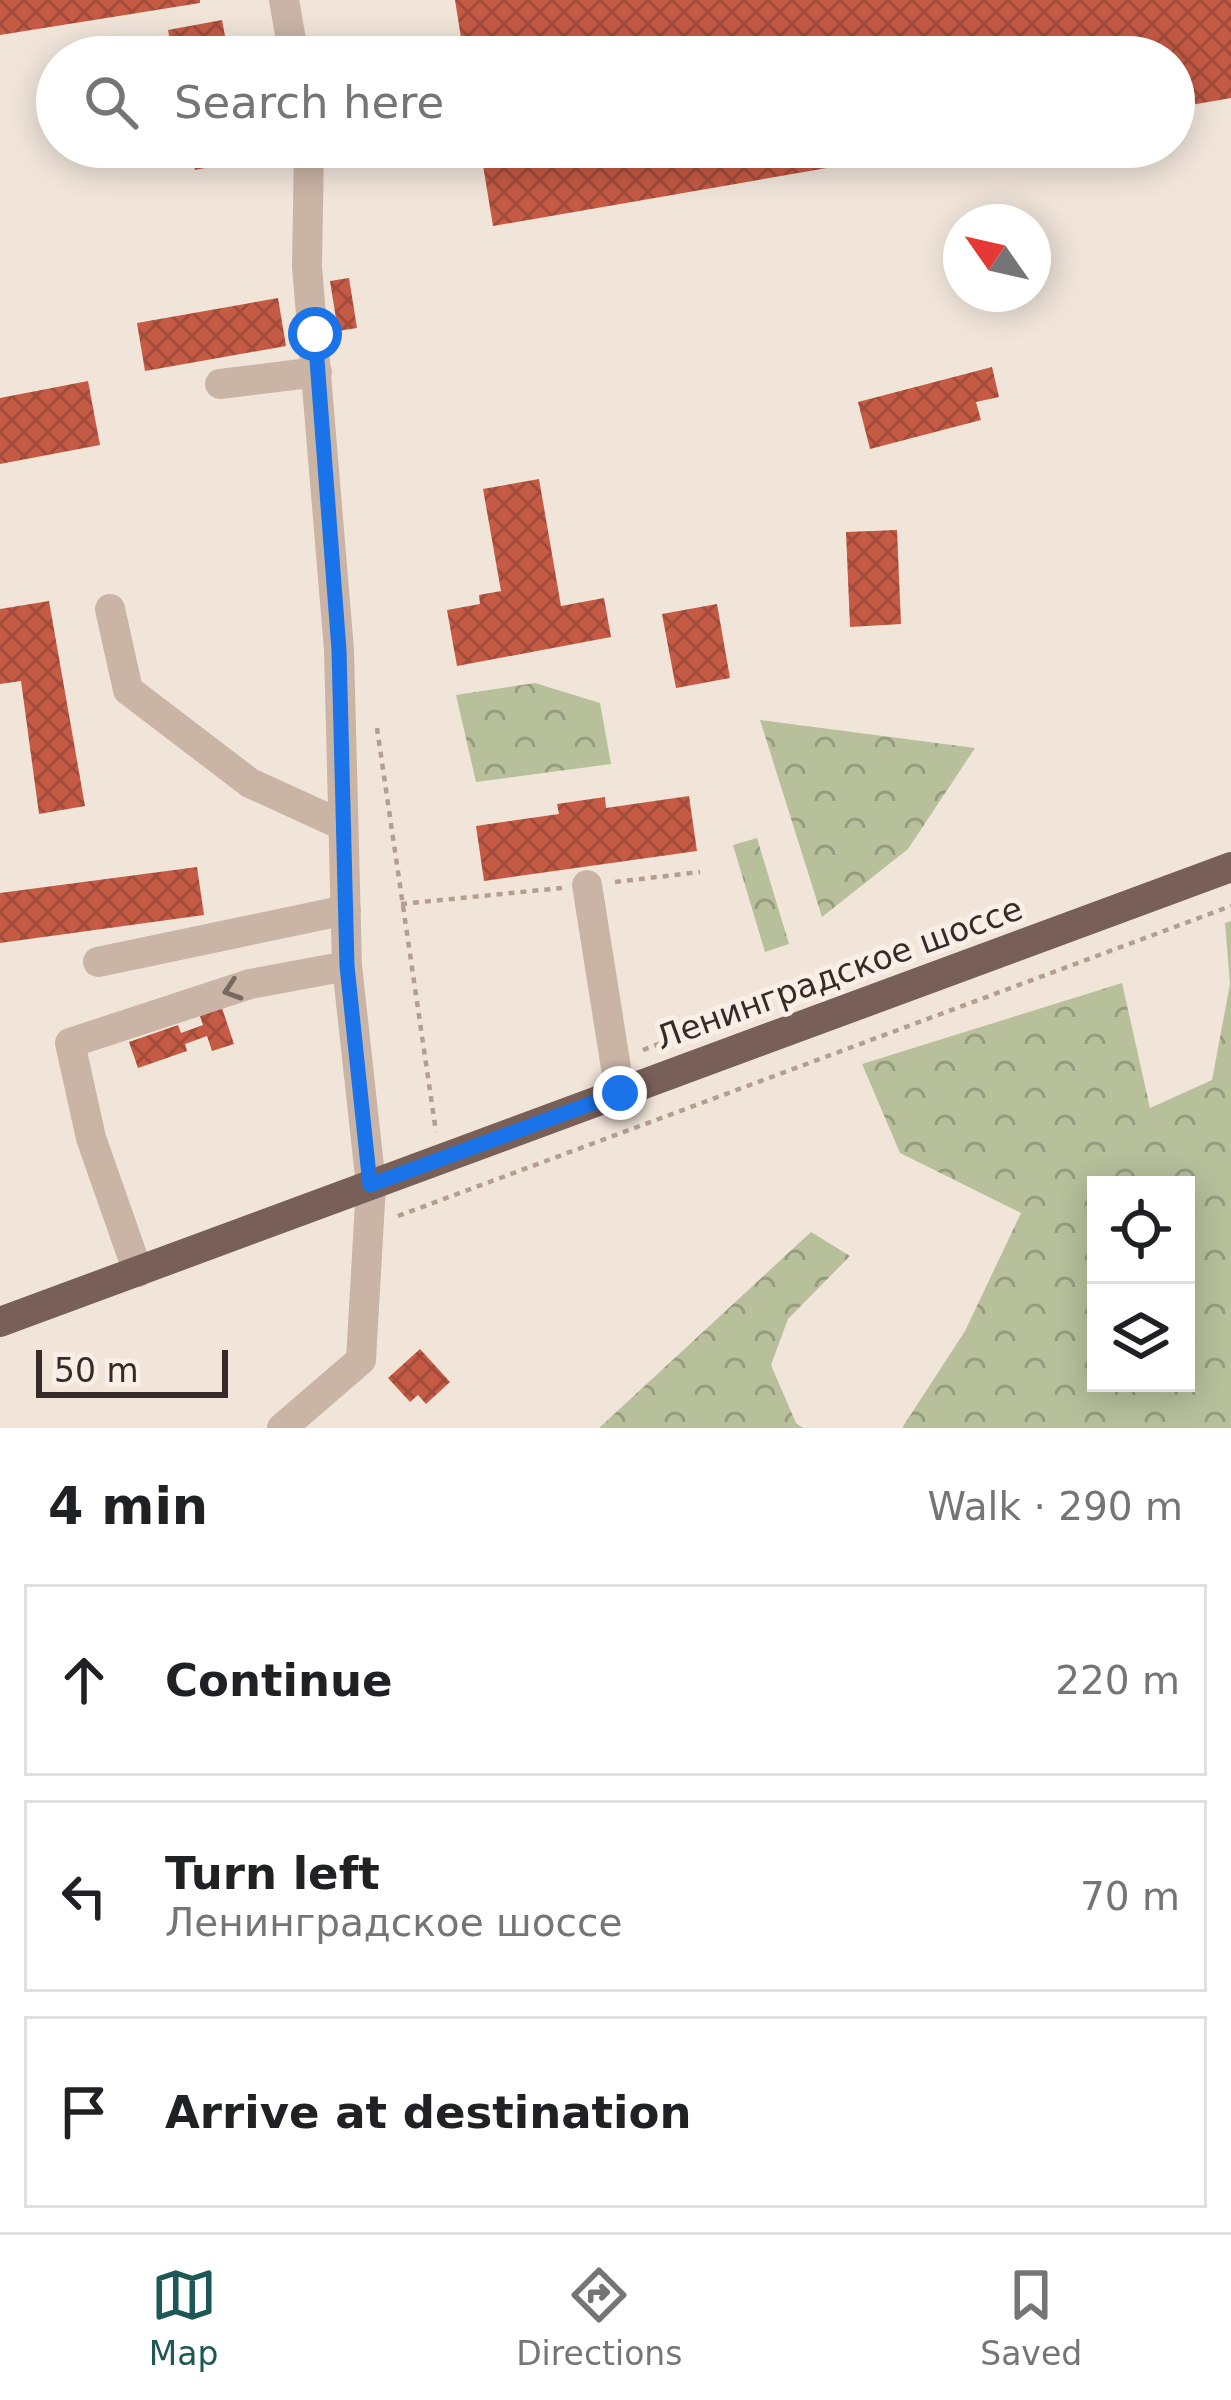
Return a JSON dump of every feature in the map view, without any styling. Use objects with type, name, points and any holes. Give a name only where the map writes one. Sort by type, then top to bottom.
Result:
[{"type":"main road","name":"Ленинградское шоссе","points":[[0,1322],[1231,867]]},
{"type":"street","points":[[284,0],[291,36]]},
{"type":"street","points":[[281,1428],[361,1360],[370,1185],[347,966],[339,650],[307,267],[309,168]]},
{"type":"street","points":[[220,385],[317,372]]},
{"type":"street","points":[[110,609],[128,690],[250,783],[342,825]]},
{"type":"street","points":[[587,885],[620,1093]]},
{"type":"street","points":[[98,962],[346,910]]},
{"type":"street","points":[[138,1272],[92,1138],[70,1043],[250,984],[347,966]]},
{"type":"path","points":[[377,728],[432,1122],[454,1195]]},
{"type":"path","points":[[401,904],[700,872]]},
{"type":"path","points":[[366,1228],[1231,906]]},
{"type":"green space","points":[[535,683],[600,703],[611,764],[476,782],[456,695]]},
{"type":"green space","points":[[760,720],[975,748],[908,849],[822,917]]},
{"type":"green space","points":[[757,838],[789,944],[765,952],[733,845]]},
{"type":"green space","points":[[1231,921],[1231,1428],[902,1428],[965,1331],[1021,1213],[900,1153],[862,1064],[1122,983],[1150,1108],[1212,1080],[1230,984],[1225,923]]},
{"type":"green space","points":[[811,1232],[850,1256],[788,1319],[771,1365],[796,1423],[803,1428],[599,1428]]},
{"type":"building","points":[[0,0],[200,0],[200,3],[0,35]]},
{"type":"building","points":[[455,0],[1231,0],[1231,98],[1195,104],[1195,36],[461,36]]},
{"type":"building","points":[[222,20],[225,36],[169,36],[168,30]]},
{"type":"building","points":[[483,168],[827,168],[493,226]]},
{"type":"building","points":[[349,278],[357,328],[338,331],[330,281]]},
{"type":"building","points":[[278,298],[286,346],[145,371],[137,323]]},
{"type":"building","points":[[992,367],[999,397],[976,402],[981,420],[870,449],[858,402]]},
{"type":"building","points":[[88,381],[100,445],[0,464],[0,398]]},
{"type":"building","points":[[539,479],[561,606],[604,598],[611,637],[457,666],[447,610],[480,604],[479,595],[501,591],[483,489]]},
{"type":"building","points":[[897,530],[901,624],[850,627],[846,532]]},
{"type":"building","points":[[49,601],[85,806],[39,814],[21,681],[0,684],[0,609]]},
{"type":"building","points":[[717,604],[730,678],[676,688],[662,614]]},
{"type":"building","points":[[689,796],[697,851],[484,881],[476,826],[559,814],[557,804],[605,797],[606,808]]},
{"type":"building","points":[[197,867],[204,915],[0,943],[0,893]]},
{"type":"building","points":[[222,1008],[234,1044],[212,1051],[207,1036],[185,1044],[187,1051],[138,1068],[129,1042],[178,1025],[181,1033],[203,1025],[200,1016]]},
{"type":"building","points":[[420,1349],[450,1382],[426,1404],[418,1395],[410,1402],[388,1378]]},
{"type":"route","points":[[315,334],[339,650],[347,966],[370,1185],[620,1093]]}]
